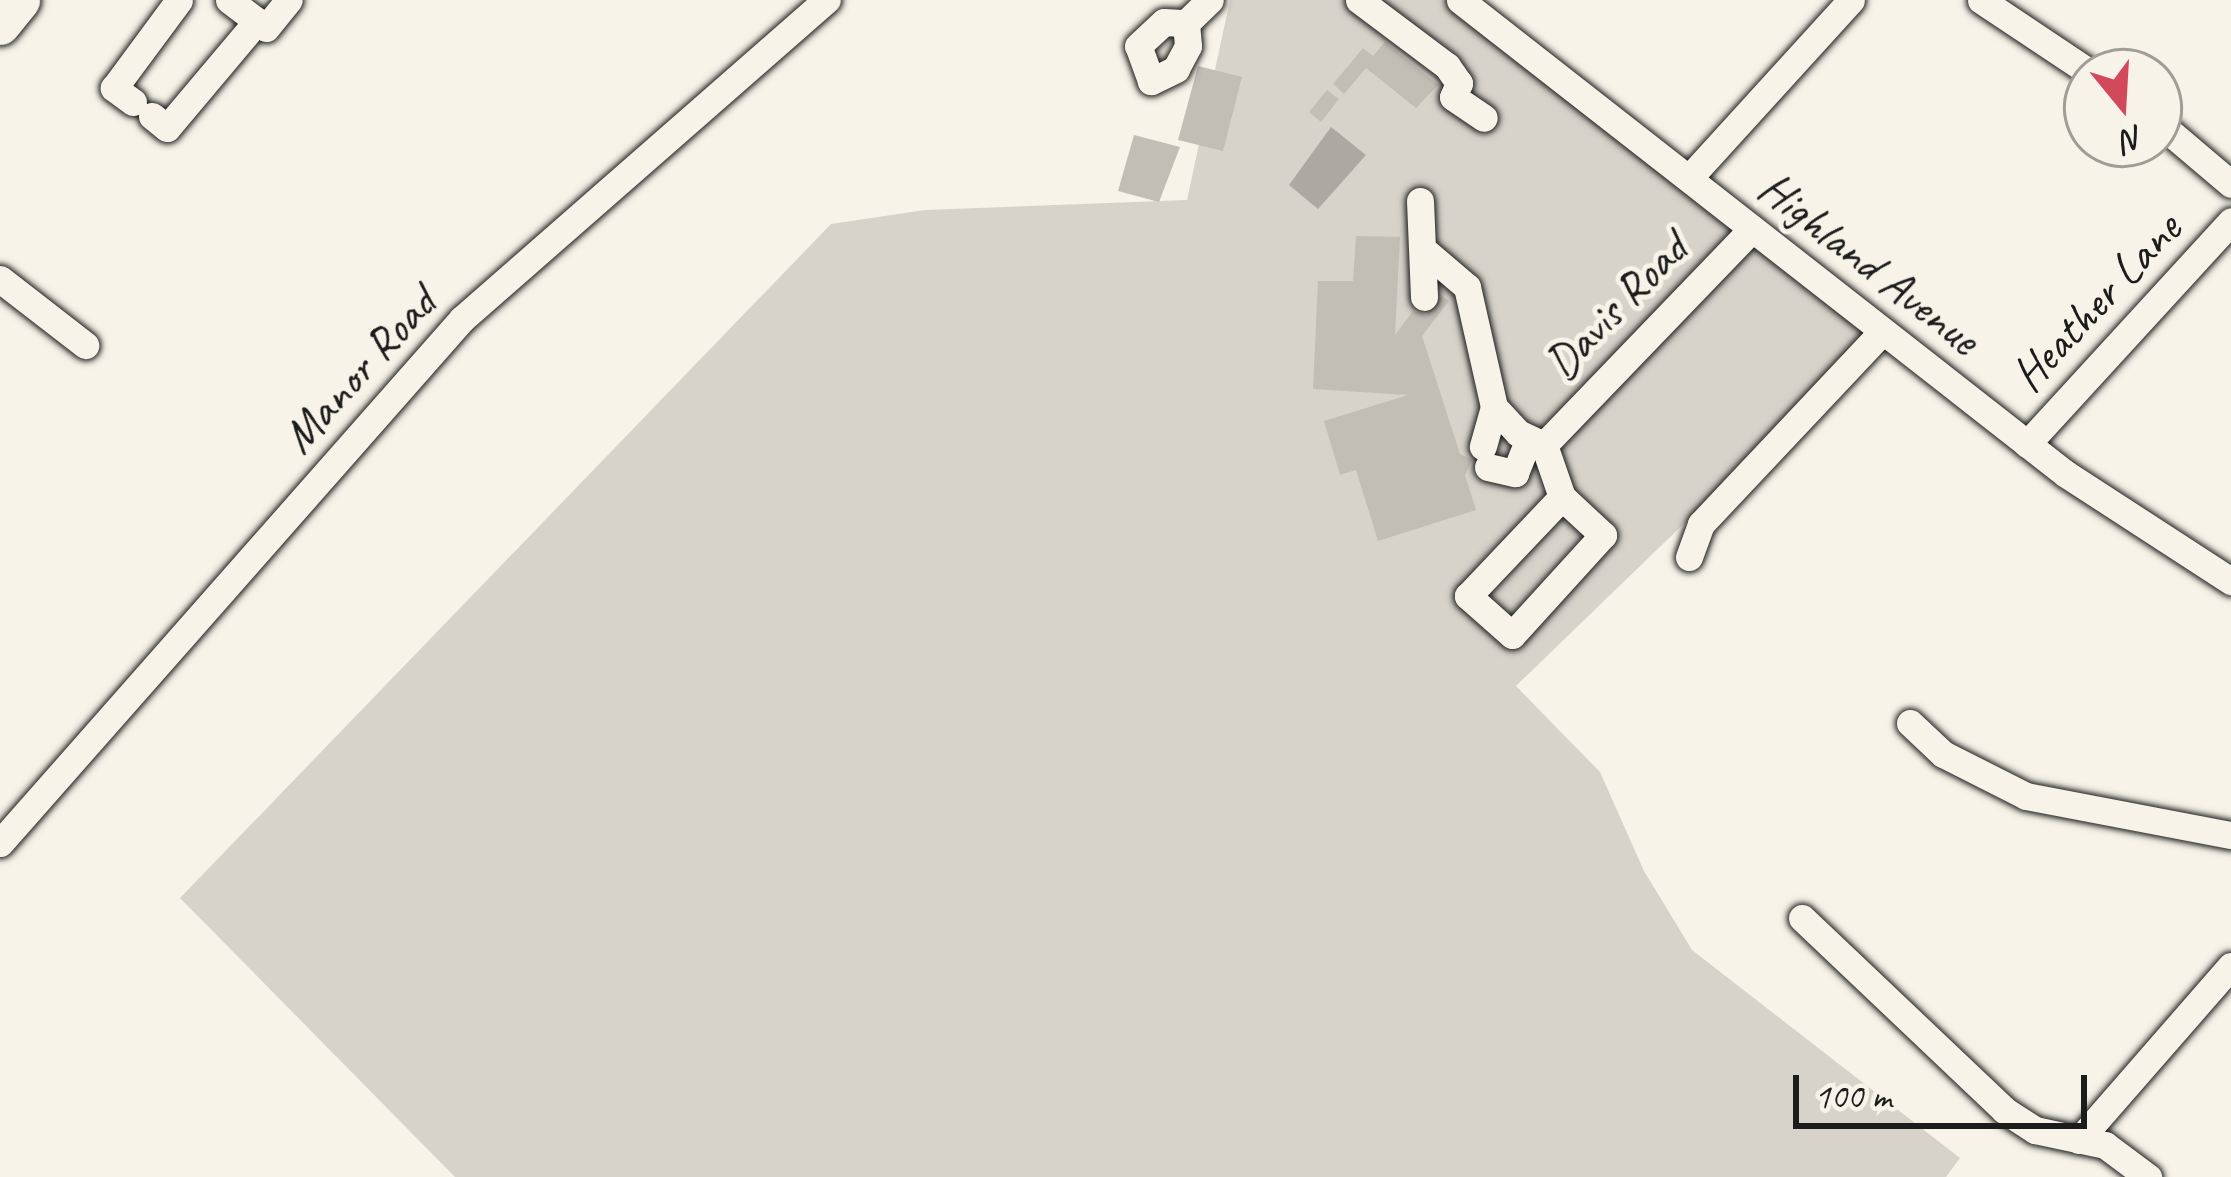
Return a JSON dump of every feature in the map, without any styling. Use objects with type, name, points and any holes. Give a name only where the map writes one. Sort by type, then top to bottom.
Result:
[{"type":"highway","points":[[0,25],[20,0]]},
{"type":"street","points":[[179,0],[114,88],[167,128],[257,21]]},
{"type":"street","points":[[229,0],[266,28],[289,0]]},
{"type":"street","name":"Manor Road","points":[[0,843],[461,320],[827,0]]},
{"type":"street","points":[[1186,23],[1210,0]]},
{"type":"street","points":[[1359,0],[1447,66],[1459,83],[1453,97],[1484,118]]},
{"type":"street","name":"Highland Avenue","points":[[1460,0],[1690,177],[1881,333],[2124,518],[2231,581]]},
{"type":"street","points":[[1690,177],[1851,0]]},
{"type":"street","points":[[1981,0],[2063,55]]},
{"type":"street","points":[[2183,143],[2231,184]]},
{"type":"street","points":[[1420,201],[1432,304],[1471,329]]},
{"type":"street","name":"Heather Lane","points":[[2027,444],[2231,221]]},
{"type":"street","name":"Davis Road","points":[[1493,406],[1485,456],[1514,473],[1537,442],[1752,229]]},
{"type":"street","points":[[1426,252],[1467,287],[1471,329],[1493,406],[1537,442],[1562,497],[1603,535],[1512,635],[1468,596],[1562,497]]},
{"type":"street","points":[[0,279],[85,344]]},
{"type":"street","points":[[1689,557],[1701,524],[1881,333]]},
{"type":"street","points":[[1910,723],[1943,754],[2026,796],[2231,835]]},
{"type":"street","points":[[1802,918],[2004,1110],[2035,1130],[2105,1145],[2148,1177]]},
{"type":"street","points":[[2079,1140],[2227,977]]},
{"type":"shaded area","points":[[1230,0],[1460,0],[1881,333],[1516,686],[1600,772],[1644,871],[1692,950],[1960,1158],[1946,1177],[455,1177],[180,898],[831,224],[925,210],[1187,200]]},
{"type":"shaded area","points":[[1331,127],[1366,155],[1318,209],[1289,185]]},
{"type":"building","points":[[1385,42],[1438,85],[1416,108],[1366,68],[1344,94],[1333,84],[1363,48],[1373,56]]},
{"type":"building","points":[[1198,66],[1242,77],[1223,151],[1178,140]]},
{"type":"building","points":[[1327,90],[1339,99],[1321,122],[1309,112]]},
{"type":"building","points":[[1134,135],[1180,147],[1159,202],[1118,191]]},
{"type":"building","points":[[1356,236],[1400,237],[1395,335],[1413,311],[1426,315],[1442,296],[1449,301],[1422,336],[1460,454],[1472,460],[1465,475],[1476,510],[1378,541],[1356,470],[1340,475],[1324,421],[1408,395],[1313,389],[1318,281],[1353,281]]}]
